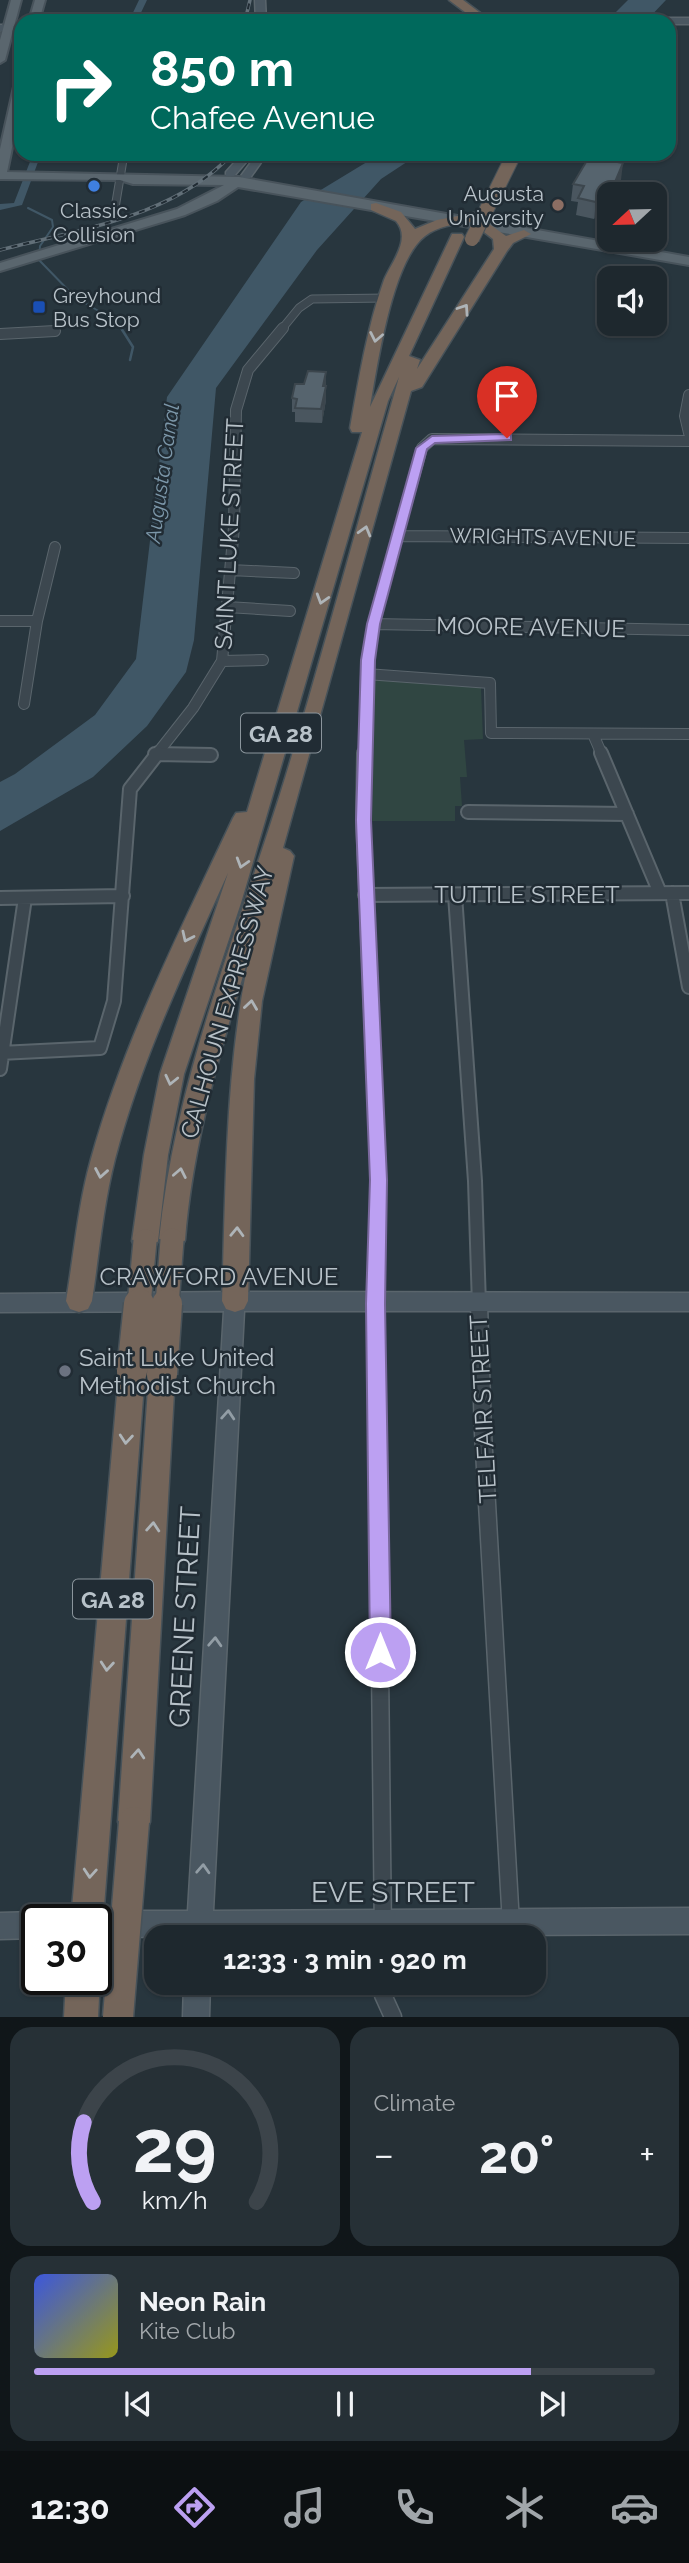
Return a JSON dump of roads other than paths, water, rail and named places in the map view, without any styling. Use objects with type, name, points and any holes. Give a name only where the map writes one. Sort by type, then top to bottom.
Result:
[{"type":"highway","points":[[440,0],[460,14]]},
{"type":"highway","points":[[455,0],[475,14]]},
{"type":"highway","name":"CALHOUN EXPRESSWAY","points":[[118,2017],[134,1822],[177,1187],[201,1077],[322,682],[408,369],[495,161]]},
{"type":"highway","name":"CALHOUN EXPRESSWAY","points":[[88,1904],[145,1241],[156,1155],[172,1074],[198,989],[230,903],[380,401],[467,231],[509,161]]},
{"type":"highway","points":[[366,204],[393,213],[405,223],[410,235],[408,250]]},
{"type":"highway","points":[[467,231],[474,217]]},
{"type":"highway","points":[[467,231],[474,217]]},
{"type":"highway","points":[[333,563],[378,324],[414,238],[425,230],[467,231],[500,238],[501,249]]},
{"type":"highway","points":[[392,431],[431,358],[501,249],[508,240],[524,234]]},
{"type":"highway","points":[[235,1301],[242,1079],[251,1001],[322,682]]},
{"type":"highway","points":[[79,1301],[103,1160],[135,1061],[167,980],[279,742]]},
{"type":"highway","points":[[80,2017],[82,1995]]},
{"type":"main road","points":[[0,60],[16,0]]},
{"type":"main road","points":[[14,98],[0,176],[121,176],[133,180],[233,179],[366,204],[467,231],[524,234],[689,261]]},
{"type":"main road","points":[[0,267],[10,259],[91,238],[202,203],[233,179]]},
{"type":"main road","points":[[366,204],[474,217],[597,237]]},
{"type":"main road","points":[[667,248],[689,252]]},
{"type":"street","points":[[114,214],[123,161]]},
{"type":"street","points":[[233,179],[244,161]]},
{"type":"street","points":[[233,179],[254,161]]},
{"type":"street","name":"SAINT LUKE STREET","points":[[1,1053],[100,1048],[114,1001],[130,789],[194,708],[222,661],[230,570],[236,410],[248,370],[299,308],[313,299],[387,298]]},
{"type":"street","points":[[0,334],[55,331]]},
{"type":"street","points":[[689,395],[685,416],[689,433]]},
{"type":"street","points":[[383,1925],[376,1304],[378,1180],[363,820],[366,674],[373,624],[422,448],[432,439],[452,437],[689,441]]},
{"type":"street","name":"WRIGHTS AVENUE","points":[[397,536],[689,538]]},
{"type":"street","points":[[24,704],[37,621],[55,547]]},
{"type":"street","points":[[230,570],[294,573]]},
{"type":"street","points":[[227,607],[289,611]]},
{"type":"street","points":[[0,621],[37,621]]},
{"type":"street","name":"MOORE AVENUE","points":[[373,624],[689,630]]},
{"type":"street","points":[[222,661],[263,660]]},
{"type":"street","points":[[366,674],[490,682],[491,733],[689,734]]},
{"type":"street","points":[[593,734],[627,814],[666,893],[689,987]]},
{"type":"street","points":[[155,754],[211,755]]},
{"type":"street","points":[[468,812],[627,814]]},
{"type":"street","name":"TUTTLE STREET","points":[[365,895],[689,893]]},
{"type":"street","name":"TELFAIR STREET","points":[[455,895],[475,1181],[477,1303],[511,1924]]},
{"type":"street","points":[[0,898],[123,896]]},
{"type":"street","points":[[0,1069],[25,898]]},
{"type":"street","name":"GREENE STREET","points":[[199,1925],[235,1301]]},
{"type":"street","name":"CRAWFORD AVENUE","points":[[0,1303],[689,1302]]},
{"type":"street","name":"EVE STREET","points":[[493,1925],[689,1921]]},
{"type":"street","points":[[0,1926],[21,1925]]},
{"type":"street","name":"EVE STREET","points":[[112,1925],[144,1926]]},
{"type":"street","points":[[196,2017],[197,1995]]},
{"type":"street","points":[[385,1995],[393,2017]]},
{"type":"water","points":[[628,0],[666,0],[653,14],[614,14]]},
{"type":"water","name":"Augusta Canal","points":[[368,161],[408,161],[381,179],[317,250],[216,388],[194,640],[186,672],[147,726],[93,777],[0,831],[0,782],[15,774],[95,715],[136,659],[167,397],[301,202]]},
{"type":"waterway","points":[[136,14],[143,0]]},
{"type":"waterway","points":[[0,207],[18,205],[34,161]]},
{"type":"waterway","points":[[28,208],[52,220],[53,227],[40,246],[39,260],[75,297],[117,322],[122,330]]},
{"type":"waterway","points":[[121,328],[133,347],[130,360]]},
{"type":"railway","points":[[247,14],[250,0]]},
{"type":"railway","points":[[0,250],[93,227],[154,207],[183,193],[224,161]]},
{"type":"place","name":"Classic Collision","points":[[94,186]]},
{"type":"place","name":"Augusta University","points":[[558,205]]},
{"type":"place","name":"Greyhound Bus Stop","points":[[39,307]]},
{"type":"place","name":"Saint Luke United Methodist Church","points":[[65,1371]]}]
